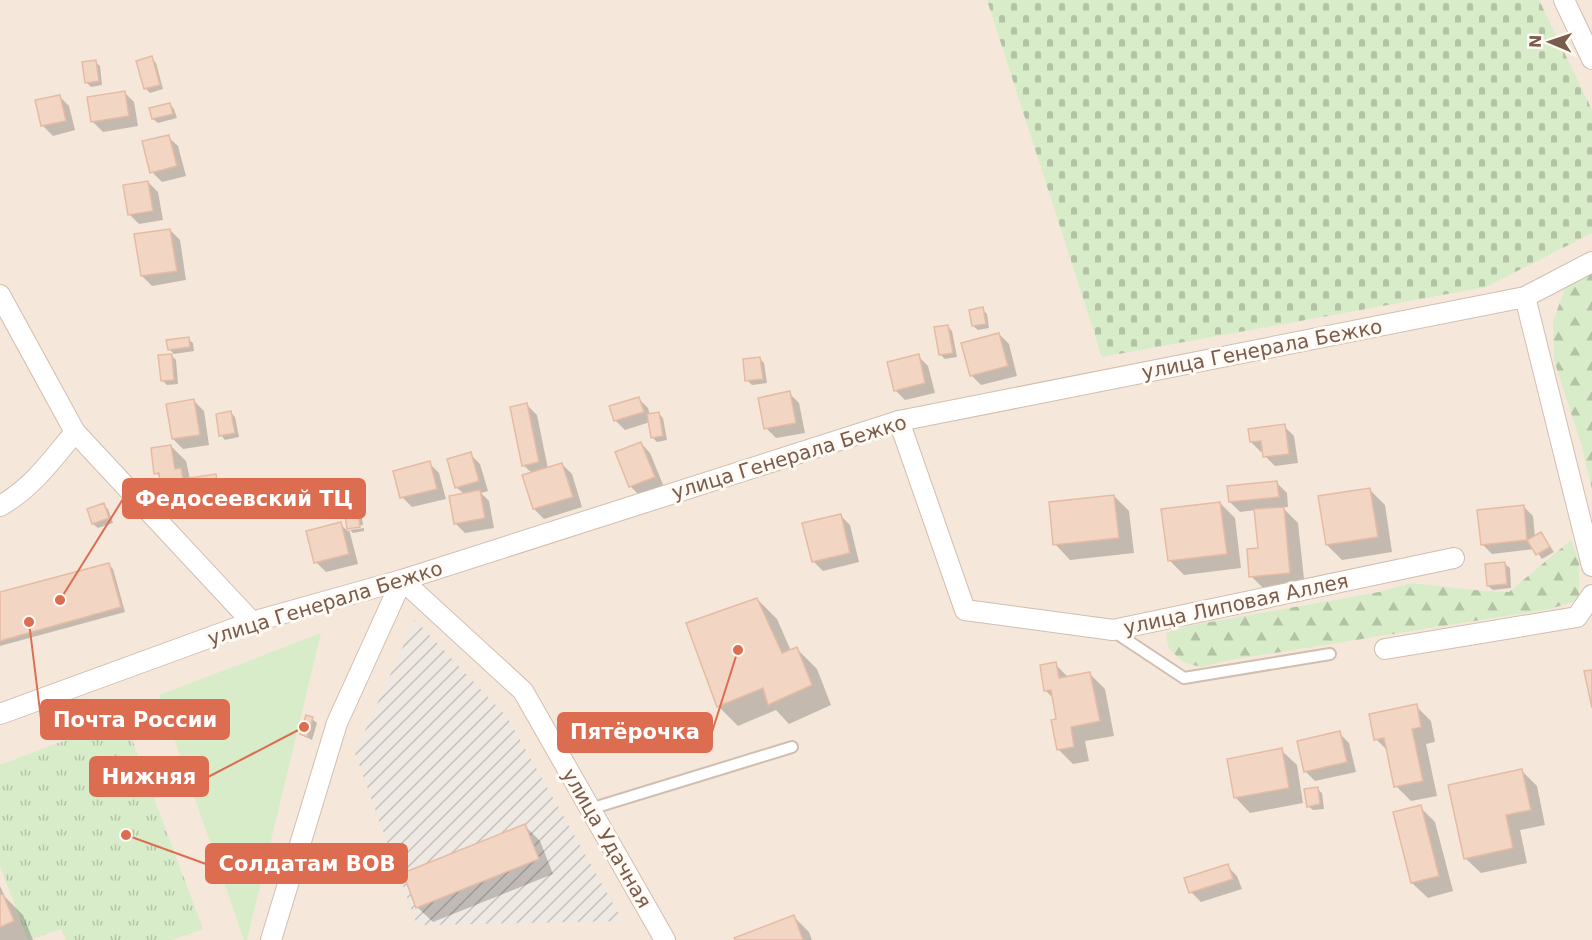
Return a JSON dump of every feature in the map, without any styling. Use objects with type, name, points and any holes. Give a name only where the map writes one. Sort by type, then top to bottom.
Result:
[{"type":"street","points":[[1564,0],[1592,59]]},
{"type":"street","name":"улица Генерала Бежко","points":[[0,714],[252,622],[402,580],[899,421],[1525,297],[1592,262]]},
{"type":"street","points":[[0,295],[75,432],[252,622]]},
{"type":"street","points":[[1525,297],[1592,566]]},
{"type":"street","name":"улица Липовая Аллея","points":[[899,421],[965,610],[1113,630],[1454,558]]},
{"type":"street","points":[[0,506],[13,498],[46,469],[75,432]]},
{"type":"street","points":[[271,940],[337,723],[402,580]]},
{"type":"street","name":"улица Удачная","points":[[402,580],[524,691],[665,940]]},
{"type":"street","points":[[1385,649],[1577,617],[1592,596]]},
{"type":"lane","points":[[1113,630],[1184,678],[1330,654]]},
{"type":"lane","points":[[590,809],[792,747]]},
{"type":"shaded area","points":[[0,0],[1592,0],[1592,940],[0,940]]},
{"type":"shaded area","points":[[415,620],[507,717],[623,921],[417,925],[355,753]]},
{"type":"green space","points":[[987,0],[1539,0],[1592,110],[1592,233],[1486,287],[1102,357]]},
{"type":"green space","points":[[1592,272],[1592,489],[1582,447],[1554,360],[1553,322],[1565,288]]},
{"type":"green space","points":[[1571,540],[1579,563],[1579,600],[1550,609],[1230,660],[1201,667],[1183,662],[1169,649],[1166,633],[1188,626],[1379,592],[1411,583],[1509,592]]},
{"type":"green space","points":[[321,633],[247,940],[244,940],[159,695]]},
{"type":"green space","points":[[124,718],[203,929],[172,940],[66,940],[61,929],[28,940],[0,866],[0,765]]},
{"type":"building","points":[[152,56],[160,85],[144,89],[136,61]]},
{"type":"building","points":[[96,60],[99,81],[85,83],[82,62]]},
{"type":"building","points":[[125,91],[129,116],[91,122],[87,97]]},
{"type":"building","points":[[60,95],[66,121],[41,126],[35,100]]},
{"type":"building","points":[[170,103],[173,114],[152,119],[149,108]]},
{"type":"building","points":[[169,135],[177,166],[150,173],[142,141]]},
{"type":"building","points":[[148,181],[153,211],[128,215],[123,185]]},
{"type":"building","points":[[170,229],[177,271],[141,276],[134,234]]},
{"type":"building","points":[[983,307],[986,324],[972,326],[969,310]]},
{"type":"building","points":[[948,325],[953,353],[939,355],[934,327]]},
{"type":"building","points":[[999,333],[1008,366],[970,376],[961,343]]},
{"type":"building","points":[[189,337],[190,347],[168,350],[166,340]]},
{"type":"building","points":[[172,354],[174,380],[161,381],[158,355]]},
{"type":"building","points":[[919,354],[925,383],[894,391],[887,362]]},
{"type":"building","points":[[760,357],[763,379],[745,381],[743,359]]},
{"type":"building","points":[[790,391],[796,423],[764,429],[758,398]]},
{"type":"building","points":[[639,397],[644,412],[614,421],[609,406]]},
{"type":"building","points":[[194,399],[200,435],[172,439],[166,404]]},
{"type":"building","points":[[527,403],[539,462],[522,466],[510,407]]},
{"type":"building","points":[[231,411],[235,433],[219,436],[216,414]]},
{"type":"building","points":[[659,412],[663,436],[651,438],[647,414]]},
{"type":"building","points":[[1285,424],[1289,454],[1263,457],[1261,441],[1250,442],[1248,429]]},
{"type":"building","points":[[641,442],[655,477],[629,487],[615,452]]},
{"type":"building","points":[[171,445],[175,469],[181,468],[183,479],[216,474],[219,495],[167,503],[166,498],[162,498],[159,473],[154,474],[151,448]]},
{"type":"building","points":[[471,452],[479,481],[455,488],[447,459]]},
{"type":"building","points":[[430,461],[437,489],[400,498],[393,471]]},
{"type":"building","points":[[562,463],[573,497],[533,509],[522,475]]},
{"type":"building","points":[[1277,481],[1279,497],[1229,502],[1227,486]]},
{"type":"building","points":[[1370,488],[1378,537],[1326,545],[1318,496]]},
{"type":"building","points":[[480,490],[485,518],[454,524],[449,496]]},
{"type":"building","points":[[355,494],[360,527],[347,529],[342,496]]},
{"type":"building","points":[[1114,495],[1119,538],[1053,545],[1049,502]]},
{"type":"building","points":[[1220,502],[1227,554],[1168,561],[1161,509]]},
{"type":"building","points":[[104,503],[109,518],[92,524],[87,509]]},
{"type":"building","points":[[1524,505],[1527,540],[1481,545],[1477,510]]},
{"type":"building","points":[[1284,507],[1290,573],[1249,577],[1247,549],[1258,548],[1254,509]]},
{"type":"building","points":[[841,514],[850,553],[812,562],[802,523]]},
{"type":"building","points":[[341,522],[349,554],[314,563],[306,531]]},
{"type":"building","points":[[1541,532],[1550,547],[1536,555],[1527,540]]},
{"type":"building","points":[[1505,562],[1507,584],[1487,586],[1485,564]]},
{"type":"building","points":[[109,563],[121,607],[0,641],[0,592]]},
{"type":"building","points":[[757,598],[782,653],[797,647],[812,685],[768,705],[763,688],[717,707],[686,623]]},
{"type":"building","points":[[1056,662],[1059,678],[1090,672],[1100,721],[1071,727],[1074,747],[1057,750],[1051,720],[1056,719],[1051,690],[1044,691],[1040,665]]},
{"type":"building","points":[[1592,670],[1592,708],[1584,671]]},
{"type":"building","points":[[1417,704],[1421,727],[1412,729],[1423,781],[1394,787],[1384,738],[1374,740],[1369,714]]},
{"type":"building","points":[[306,715],[313,717],[307,737],[300,734]]},
{"type":"building","points":[[1340,731],[1347,762],[1304,772],[1297,741]]},
{"type":"building","points":[[1282,748],[1289,788],[1234,798],[1227,759]]},
{"type":"building","points":[[1522,769],[1531,810],[1506,815],[1513,848],[1464,859],[1448,785]]},
{"type":"building","points":[[1318,787],[1320,804],[1307,807],[1304,789]]},
{"type":"building","points":[[1421,805],[1439,876],[1411,883],[1393,812]]},
{"type":"building","points":[[525,824],[539,859],[416,908],[403,873]]},
{"type":"building","points":[[1228,864],[1233,879],[1189,893],[1184,878]]},
{"type":"building","points":[[3,894],[14,921],[0,927],[0,895]]},
{"type":"building","points":[[794,915],[803,940],[735,940],[734,938]]},
{"type":"place","name":"Федосеевский ТЦ","points":[[60,600]]},
{"type":"place","name":"Почта России","points":[[29,622]]},
{"type":"place","name":"Пятёрочка","points":[[738,650]]},
{"type":"place","name":"Нижняя","points":[[304,727]]},
{"type":"place","name":"Солдатам ВОВ","points":[[126,835]]}]
